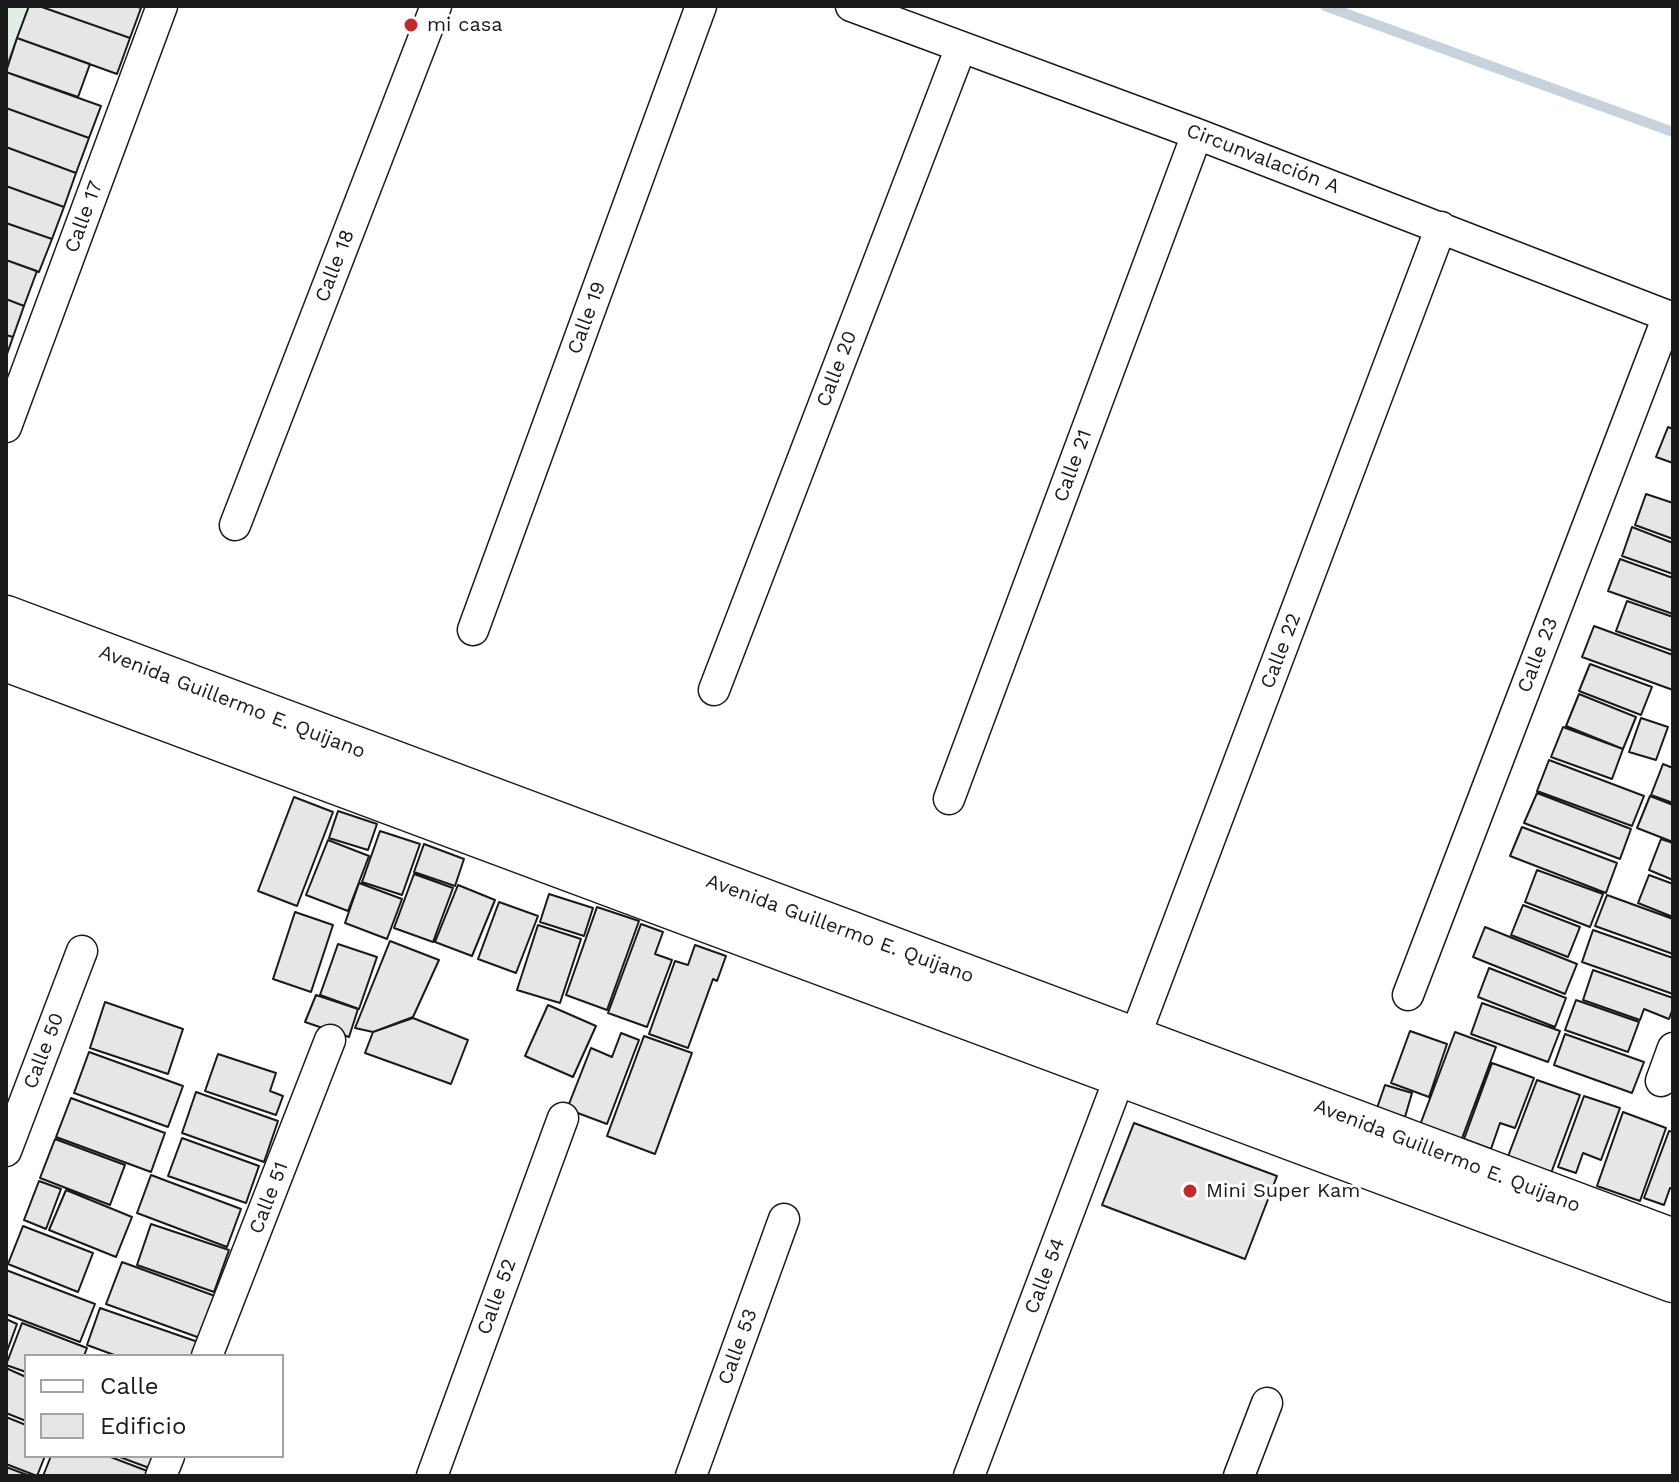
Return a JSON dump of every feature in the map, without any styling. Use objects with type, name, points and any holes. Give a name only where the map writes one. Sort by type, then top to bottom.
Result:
[{"type":"street","name":"Calle 17","points":[[6,427],[162,6]]},
{"type":"street","name":"Calle 18","points":[[235,525],[436,6]]},
{"type":"street","name":"Calle 19","points":[[473,630],[701,6]]},
{"type":"street","name":"Circunvalación A","points":[[851,6],[1197,134],[1670,317]]},
{"type":"street","name":"Calle 20","points":[[714,690],[961,47]]},
{"type":"street","name":"Calle 21","points":[[949,799],[1197,134]]},
{"type":"street","name":"Calle 22","points":[[1128,1057],[1441,227]]},
{"type":"street","name":"Calle 23","points":[[1408,995],[1670,317]]},
{"type":"street","name":"Avenida Guillermo E. Quijano","points":[[6,617],[36,657],[607,863],[1128,1057],[1673,1240]]},
{"type":"street","name":"Calle 50","points":[[6,1151],[82,951]]},
{"type":"street","name":"Calle 51","points":[[208,1354],[330,1040]]},
{"type":"street","points":[[1661,1081],[1673,1048]]},
{"type":"street","name":"Avenida Guillermo E. Quijano","points":[[1128,1057],[1673,1281]]},
{"type":"street","name":"Calle 54","points":[[969,1476],[1128,1057]]},
{"type":"street","name":"Calle 52","points":[[432,1476],[563,1118]]},
{"type":"street","name":"Calle 53","points":[[691,1476],[784,1219]]},
{"type":"street","points":[[1239,1476],[1267,1403]]},
{"type":"green space","points":[[6,6],[29,6],[6,68]]},
{"type":"building","points":[[29,6],[39,6],[130,38],[117,74],[17,38]]},
{"type":"building","points":[[39,6],[135,6],[141,8],[130,38]]},
{"type":"building","points":[[17,38],[90,64],[78,97],[6,72]]},
{"type":"building","points":[[6,72],[101,106],[89,138],[6,108]]},
{"type":"building","points":[[6,108],[89,138],[76,173],[6,147]]},
{"type":"building","points":[[6,147],[76,173],[64,207],[6,186]]},
{"type":"building","points":[[6,186],[64,207],[52,239],[6,223]]},
{"type":"building","points":[[6,223],[52,239],[39,272],[6,260]]},
{"type":"building","points":[[6,260],[37,271],[24,306],[6,299]]},
{"type":"building","points":[[6,299],[24,306],[13,337],[6,335]]},
{"type":"building","points":[[6,335],[13,337],[6,357]]},
{"type":"building","points":[[1668,427],[1673,429],[1673,463],[1656,457]]},
{"type":"building","points":[[1646,494],[1673,503],[1673,539],[1635,525]]},
{"type":"building","points":[[1632,527],[1673,543],[1673,574],[1622,556]]},
{"type":"building","points":[[1620,559],[1673,578],[1673,614],[1608,591]]},
{"type":"building","points":[[1627,601],[1673,617],[1673,651],[1616,631]]},
{"type":"building","points":[[1594,626],[1673,655],[1673,690],[1582,657]]},
{"type":"building","points":[[1590,664],[1652,687],[1641,715],[1579,691]]},
{"type":"building","points":[[1579,694],[1636,717],[1623,749],[1566,726]]},
{"type":"building","points":[[1641,718],[1668,727],[1656,760],[1629,752]]},
{"type":"building","points":[[1563,727],[1623,749],[1612,779],[1551,757]]},
{"type":"building","points":[[1549,760],[1644,796],[1632,826],[1537,791]]},
{"type":"building","points":[[1663,764],[1673,768],[1673,803],[1651,795]]},
{"type":"building","points":[[1537,793],[1631,829],[1620,859],[1524,823]]},
{"type":"building","points":[[1650,796],[1673,805],[1673,842],[1637,828]]},
{"type":"building","points":[[294,797],[333,812],[297,906],[258,891]]},
{"type":"building","points":[[338,811],[377,824],[368,850],[329,838]]},
{"type":"building","points":[[1522,827],[1617,863],[1606,893],[1510,856]]},
{"type":"building","points":[[380,831],[420,844],[402,895],[362,882]]},
{"type":"building","points":[[1661,839],[1673,843],[1673,880],[1649,870]]},
{"type":"building","points":[[328,840],[369,856],[348,911],[306,895]]},
{"type":"building","points":[[424,844],[464,859],[455,886],[414,872]]},
{"type":"building","points":[[1537,870],[1603,894],[1590,927],[1525,902]]},
{"type":"building","points":[[414,874],[453,888],[433,942],[394,928]]},
{"type":"building","points":[[1649,875],[1673,884],[1673,917],[1638,903]]},
{"type":"building","points":[[359,883],[402,899],[387,939],[345,923]]},
{"type":"building","points":[[458,885],[495,900],[472,956],[435,942]]},
{"type":"building","points":[[549,894],[593,908],[584,936],[540,922]]},
{"type":"building","points":[[1607,895],[1673,919],[1673,954],[1595,926]]},
{"type":"building","points":[[499,902],[538,916],[516,973],[478,959]]},
{"type":"building","points":[[1523,905],[1580,927],[1568,957],[1511,935]]},
{"type":"building","points":[[597,907],[639,921],[607,1010],[566,995]]},
{"type":"building","points":[[295,912],[333,925],[311,992],[273,979]]},
{"type":"building","points":[[641,924],[663,932],[655,954],[672,960],[647,1027],[608,1013]]},
{"type":"building","points":[[538,925],[581,939],[560,1003],[517,990]]},
{"type":"building","points":[[1485,927],[1577,964],[1565,994],[1473,957]]},
{"type":"building","points":[[1593,930],[1673,958],[1673,994],[1582,962]]},
{"type":"building","points":[[390,941],[439,960],[413,1017],[373,1032],[355,1028]]},
{"type":"building","points":[[338,944],[377,957],[359,1009],[320,995]]},
{"type":"building","points":[[695,945],[726,956],[717,981],[713,979],[688,1048],[649,1034],[675,961],[688,965]]},
{"type":"building","points":[[1489,968],[1566,998],[1555,1027],[1478,997]]},
{"type":"building","points":[[1593,970],[1673,998],[1669,1019],[1644,1009],[1640,1020],[1583,1000]]},
{"type":"building","points":[[316,995],[358,1009],[349,1037],[305,1022]]},
{"type":"building","points":[[1576,1000],[1639,1022],[1628,1052],[1565,1030]]},
{"type":"building","points":[[105,1002],[183,1029],[168,1074],[90,1048]]},
{"type":"building","points":[[1482,1003],[1560,1031],[1548,1062],[1471,1034]]},
{"type":"building","points":[[548,1005],[596,1026],[573,1077],[525,1056]]},
{"type":"building","points":[[413,1018],[468,1040],[451,1084],[365,1053],[373,1032]]},
{"type":"building","points":[[1410,1031],[1447,1044],[1429,1097],[1391,1083]]},
{"type":"building","points":[[1455,1032],[1496,1047],[1461,1141],[1420,1125]]},
{"type":"building","points":[[621,1033],[639,1040],[607,1124],[567,1109],[591,1048],[612,1057]]},
{"type":"building","points":[[1565,1034],[1644,1062],[1632,1093],[1554,1065]]},
{"type":"building","points":[[644,1036],[692,1053],[655,1154],[607,1136]]},
{"type":"building","points":[[89,1052],[183,1086],[168,1127],[74,1093]]},
{"type":"building","points":[[218,1054],[276,1073],[270,1091],[283,1096],[276,1115],[205,1091]]},
{"type":"building","points":[[1492,1063],[1534,1078],[1515,1128],[1500,1123],[1491,1149],[1464,1139]]},
{"type":"building","points":[[1537,1080],[1580,1095],[1550,1176],[1507,1159]]},
{"type":"building","points":[[1385,1085],[1412,1093],[1405,1117],[1377,1108]]},
{"type":"building","points":[[196,1092],[278,1121],[264,1162],[182,1133]]},
{"type":"building","points":[[1584,1096],[1620,1108],[1601,1160],[1583,1153],[1576,1173],[1558,1167]]},
{"type":"building","points":[[71,1098],[165,1133],[151,1172],[56,1137]]},
{"type":"building","points":[[1623,1112],[1666,1128],[1640,1201],[1597,1186]]},
{"type":"building","name":"Mini Super Kam","points":[[1134,1123],[1277,1176],[1245,1259],[1102,1205]]},
{"type":"building","points":[[1669,1131],[1673,1132],[1673,1189],[1670,1188],[1664,1205],[1644,1198]]},
{"type":"building","points":[[182,1138],[259,1166],[246,1203],[168,1176]]},
{"type":"building","points":[[55,1139],[125,1165],[110,1205],[40,1178]]},
{"type":"building","points":[[151,1175],[241,1209],[227,1247],[137,1213]]},
{"type":"building","points":[[39,1181],[61,1189],[46,1229],[24,1220]]},
{"type":"building","points":[[66,1190],[132,1217],[116,1257],[49,1230]]},
{"type":"building","points":[[151,1224],[229,1250],[214,1292],[137,1265]]},
{"type":"building","points":[[23,1226],[93,1253],[78,1292],[8,1264]]},
{"type":"building","points":[[122,1262],[215,1296],[200,1338],[106,1304]]},
{"type":"building","points":[[6,1270],[95,1304],[80,1342],[6,1314]]},
{"type":"building","points":[[100,1308],[198,1342],[194,1354],[112,1354],[87,1345]]},
{"type":"building","points":[[6,1319],[17,1324],[6,1354]]},
{"type":"building","points":[[22,1323],[87,1348],[85,1354],[24,1354],[24,1371],[6,1365]]},
{"type":"building","points":[[6,1368],[24,1376],[24,1420],[6,1413]]},
{"type":"building","points":[[6,1417],[24,1424],[24,1458],[44,1458],[37,1476],[6,1464]]},
{"type":"building","points":[[50,1458],[113,1458],[150,1472],[148,1476],[43,1476]]},
{"type":"building","points":[[122,1458],[156,1458],[152,1469]]},
{"type":"building","points":[[6,1467],[30,1476],[6,1476]]},
{"type":"waterway","points":[[1325,6],[1673,132]]},
{"type":"place","name":"mi casa","points":[[411,25]]},
{"type":"place","name":"Mini Super Kam","points":[[1190,1191]]}]
